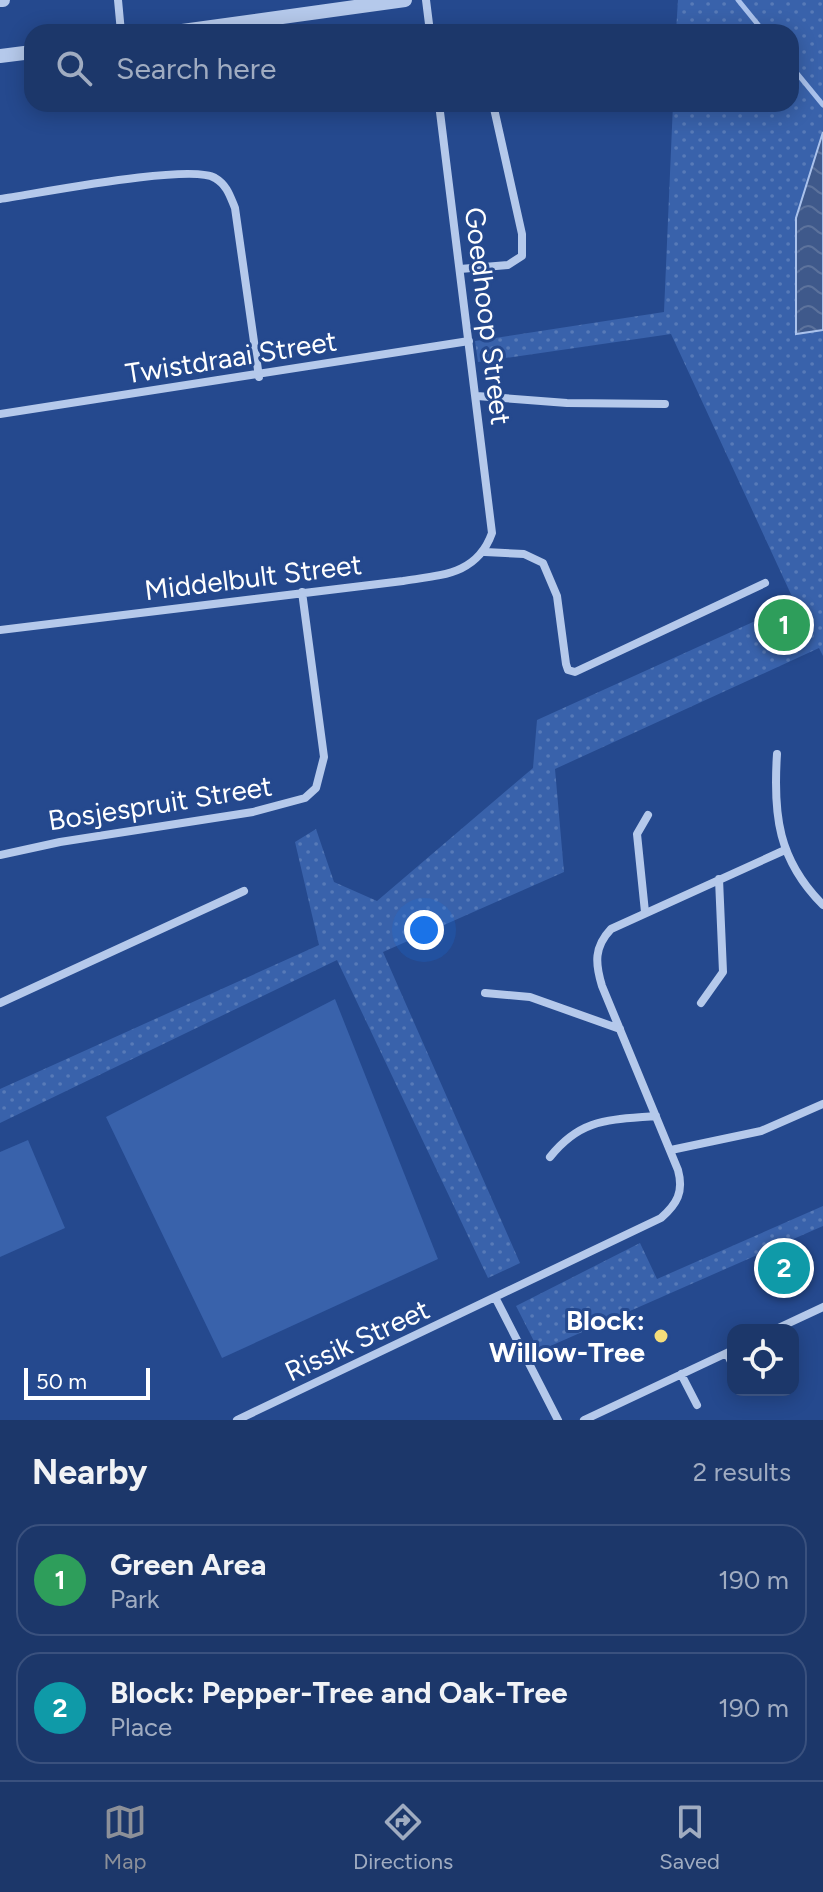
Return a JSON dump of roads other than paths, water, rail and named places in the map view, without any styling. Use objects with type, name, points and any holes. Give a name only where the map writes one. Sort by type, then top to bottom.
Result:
[{"type":"street","points":[[118,0],[120,24]]},
{"type":"street","points":[[232,24],[405,0]]},
{"type":"street","points":[[426,0],[429,24]]},
{"type":"street","points":[[0,56],[24,53]]},
{"type":"street","name":"Goedhoop Street","points":[[440,112],[492,533],[485,552]]},
{"type":"street","points":[[460,269],[508,265],[522,256],[522,234],[495,112]]},
{"type":"street","points":[[0,199],[177,174],[214,177],[226,187],[235,208],[259,377]]},
{"type":"street","name":"Twistdraai Street","points":[[0,414],[259,377],[469,341]]},
{"type":"street","points":[[477,396],[567,403],[665,404]]},
{"type":"street","points":[[485,552],[524,554],[543,563],[557,596],[568,670],[575,672],[765,583]]},
{"type":"street","name":"Middelbult Street","points":[[0,630],[440,575],[463,568],[485,552]]},
{"type":"street","name":"Bosjespruit Street","points":[[0,855],[45,844],[253,812],[305,798],[316,788],[324,757],[302,592]]},
{"type":"street","points":[[777,754],[776,816],[785,850],[823,905]]},
{"type":"street","points":[[648,815],[637,834],[645,912],[785,850]]},
{"type":"street","points":[[701,1003],[723,972],[719,879]]},
{"type":"street","points":[[0,1003],[244,891]]},
{"type":"street","name":"Rissik Street","points":[[237,1420],[496,1299],[661,1218],[673,1207],[680,1194],[681,1183],[671,1150],[596,967],[597,949],[611,929],[645,912]]},
{"type":"street","points":[[485,993],[530,997],[620,1029]]},
{"type":"street","points":[[671,1150],[761,1131],[823,1104]]},
{"type":"street","points":[[550,1157],[567,1135],[584,1127],[602,1121],[656,1116]]},
{"type":"street","points":[[496,1299],[558,1420]]},
{"type":"street","points":[[787,1324],[823,1307]]},
{"type":"street","points":[[584,1420],[727,1352]]},
{"type":"street","points":[[681,1374],[697,1405]]},
{"type":"water","points":[[823,132],[823,330],[796,334],[796,218]]},
{"type":"waterway","points":[[738,0],[758,24]]},
{"type":"waterway","points":[[799,76],[823,105]]},
{"type":"place","name":"Green Area","points":[[784,625]]},
{"type":"place","name":"Block: Pepper-Tree and Oak-Tree","points":[[784,1268]]},
{"type":"place","name":"Block: Willow-Tree","points":[[661,1336]]}]
